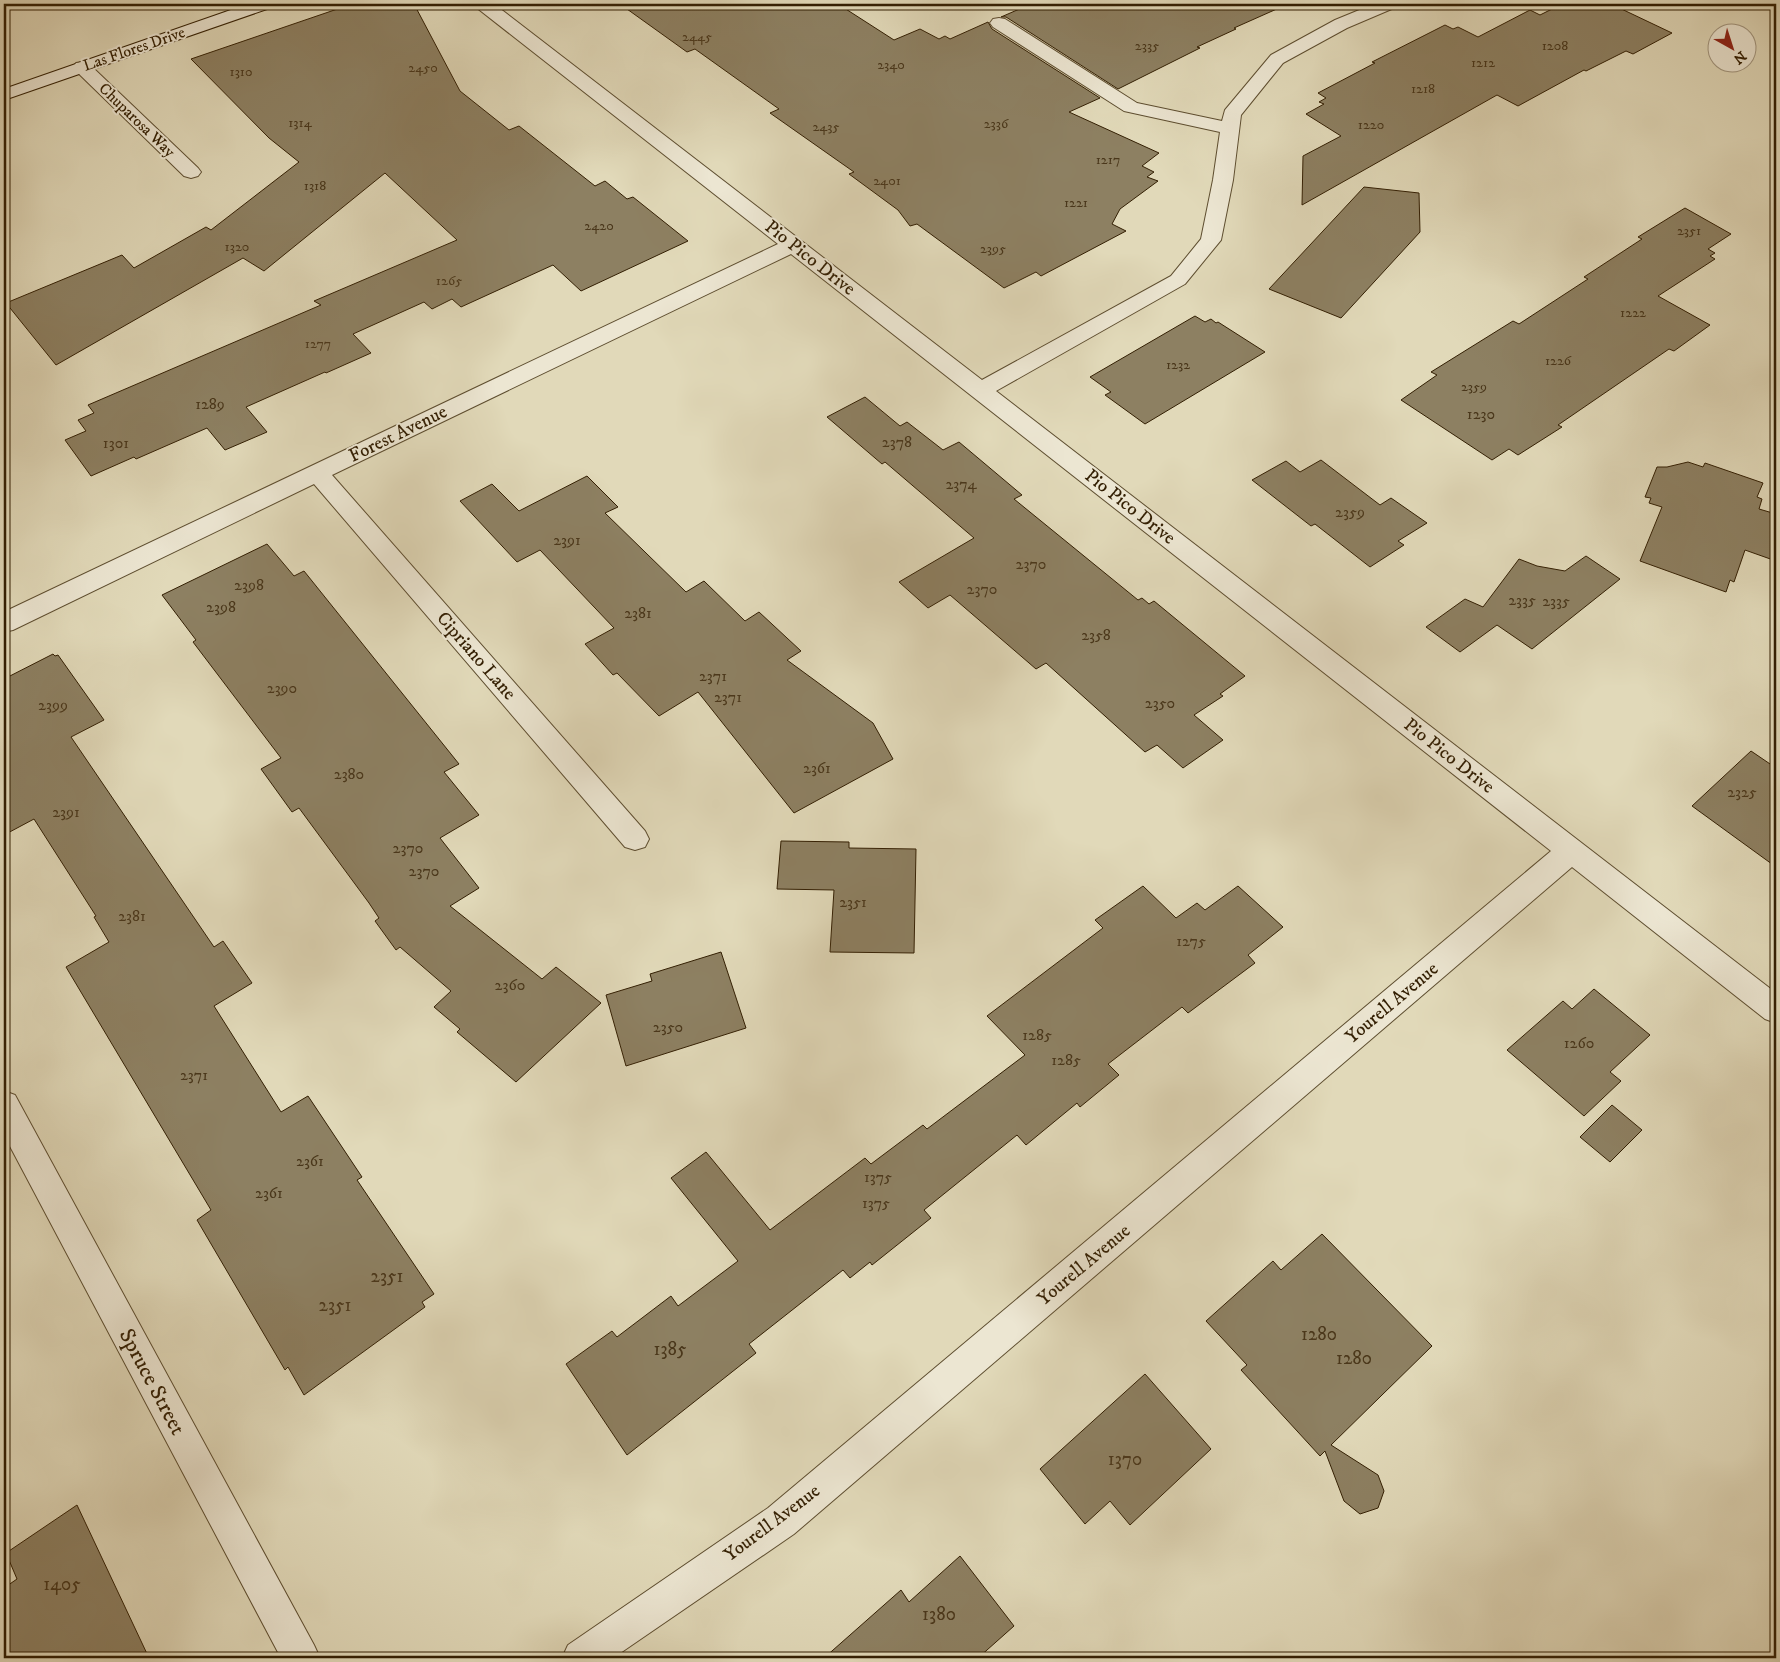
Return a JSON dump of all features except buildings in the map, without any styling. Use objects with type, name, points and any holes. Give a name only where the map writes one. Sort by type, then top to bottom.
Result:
[{"type":"street","name":"Las Flores Drive","points":[[4,94],[264,4]]},
{"type":"street","name":"Pio Pico Drive","points":[[483,4],[1776,1010]]},
{"type":"street","points":[[980,391],[1178,280],[1211,240],[1223,180],[1232,114],[1277,59],[1341,24],[1388,4]]},
{"type":"street","points":[[1000,23],[1131,107],[1230,128]]},
{"type":"street","name":"Chuparosa Way","points":[[82,67],[191,172]]},
{"type":"street","name":"Forest Avenue","points":[[4,623],[793,245]]},
{"type":"street","name":"Cipriano Lane","points":[[317,473],[635,839]]},
{"type":"street","name":"Yourell Avenue","points":[[580,1658],[781,1521],[1571,851]]},
{"type":"street","name":"Spruce Street","points":[[4,1105],[301,1658]]}]
